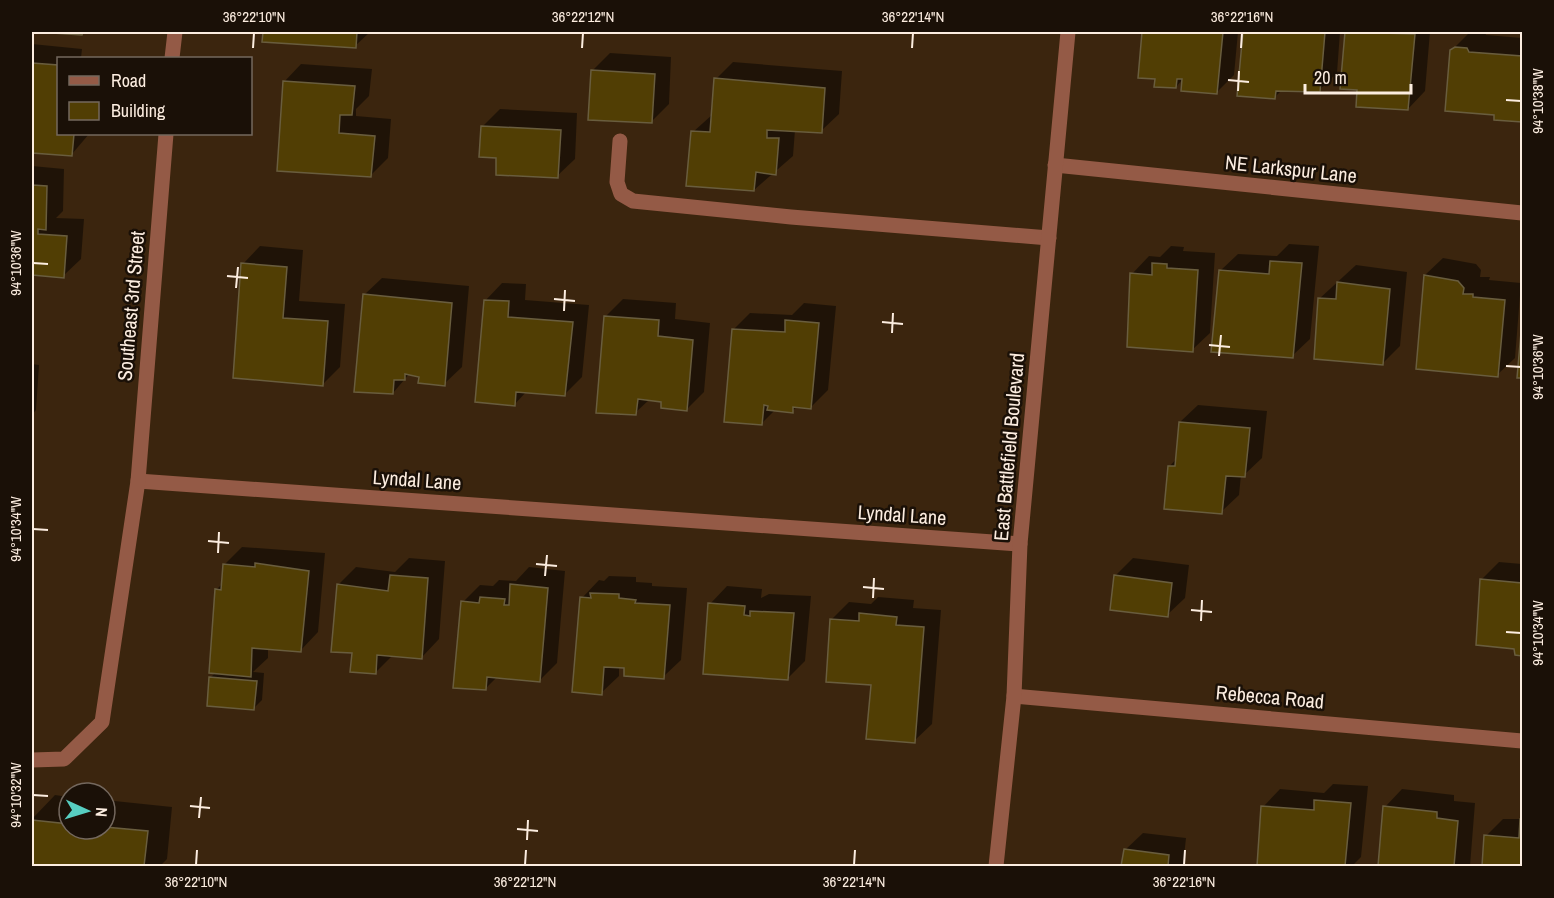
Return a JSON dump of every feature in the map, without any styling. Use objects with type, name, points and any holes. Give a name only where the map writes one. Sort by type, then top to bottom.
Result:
[{"type":"street","points":[[172,57],[175,32]]},
{"type":"street","name":"East Battlefield Boulevard","points":[[996,867],[1014,696],[1020,544],[1068,32]]},
{"type":"street","name":"Southeast 3rd Street","points":[[138,482],[166,135]]},
{"type":"street","points":[[620,141],[617,182],[621,194],[640,202],[1049,237]]},
{"type":"street","name":"NE Larkspur Lane","points":[[1055,165],[1522,213]]},
{"type":"street","points":[[32,760],[64,759],[102,722],[138,482]]},
{"type":"street","name":"Lyndal Lane","points":[[138,482],[1020,544]]},
{"type":"street","name":"Rebecca Road","points":[[1014,696],[1522,741]]},
{"type":"building","points":[[37,32],[83,32],[82,35]]},
{"type":"building","points":[[263,32],[357,32],[356,48],[262,42]]},
{"type":"building","points":[[1142,32],[1223,32],[1217,94],[1181,91],[1182,79],[1177,79],[1176,88],[1154,87],[1155,79],[1138,78]]},
{"type":"building","points":[[1243,32],[1325,32],[1320,92],[1276,91],[1275,99],[1237,96]]},
{"type":"building","points":[[1345,32],[1415,34],[1408,110],[1356,107],[1357,90],[1340,89]]},
{"type":"building","points":[[1455,47],[1467,48],[1469,52],[1522,56],[1522,122],[1494,120],[1494,115],[1445,111],[1450,50]]},
{"type":"building","points":[[32,63],[57,65],[57,135],[74,135],[72,156],[32,153]]},
{"type":"building","points":[[591,70],[655,74],[652,123],[588,120]]},
{"type":"building","points":[[714,78],[825,88],[822,133],[767,130],[767,138],[779,138],[776,175],[756,172],[754,191],[686,186],[691,131],[710,132]]},
{"type":"building","points":[[283,81],[355,86],[352,115],[340,115],[339,133],[375,136],[371,177],[277,171]]},
{"type":"building","points":[[481,126],[561,130],[558,178],[496,175],[496,158],[479,157]]},
{"type":"building","points":[[32,185],[47,186],[46,230],[38,229],[38,234],[67,236],[64,278],[32,275]]},
{"type":"building","points":[[1270,261],[1302,263],[1293,358],[1211,352],[1219,270],[1269,274]]},
{"type":"building","points":[[241,263],[287,267],[283,318],[328,321],[323,386],[233,378]]},
{"type":"building","points":[[1152,263],[1167,264],[1167,268],[1198,270],[1193,352],[1127,347],[1130,273],[1152,275]]},
{"type":"building","points":[[1424,275],[1458,281],[1464,288],[1463,294],[1505,300],[1498,377],[1416,369]]},
{"type":"building","points":[[1337,282],[1390,289],[1383,365],[1314,359],[1318,298],[1336,299]]},
{"type":"building","points":[[363,294],[452,303],[445,386],[418,383],[419,377],[405,374],[405,380],[394,380],[393,394],[354,392]]},
{"type":"building","points":[[484,300],[509,301],[508,317],[573,322],[565,396],[516,392],[515,406],[475,402]]},
{"type":"building","points":[[604,316],[659,320],[658,336],[693,340],[687,411],[661,408],[661,402],[638,399],[636,415],[596,413]]},
{"type":"building","points":[[785,320],[819,323],[811,409],[793,407],[793,413],[767,410],[768,406],[764,405],[762,425],[724,422],[732,329],[785,332]]},
{"type":"building","points":[[1522,321],[1522,378],[1517,378]]},
{"type":"building","points":[[1179,422],[1250,428],[1245,477],[1226,476],[1222,514],[1164,509],[1168,466],[1175,466]]},
{"type":"building","points":[[255,563],[309,571],[301,652],[252,648],[251,677],[209,673],[215,589],[221,590],[223,564],[255,567]]},
{"type":"building","points":[[390,575],[428,578],[422,659],[377,655],[376,674],[350,672],[352,653],[331,652],[337,584],[388,591]]},
{"type":"building","points":[[1114,575],[1172,583],[1168,617],[1110,610]]},
{"type":"building","points":[[1480,579],[1522,583],[1522,656],[1515,655],[1514,649],[1476,645]]},
{"type":"building","points":[[510,584],[548,588],[540,682],[487,677],[486,690],[453,688],[461,601],[479,603],[480,597],[505,599],[504,605],[509,605]]},
{"type":"building","points":[[590,593],[619,594],[619,598],[636,600],[635,603],[670,605],[664,679],[624,676],[624,668],[604,667],[602,695],[572,692],[580,597],[591,598]]},
{"type":"building","points":[[708,603],[745,606],[744,615],[750,616],[750,611],[794,613],[788,680],[703,674]]},
{"type":"building","points":[[859,613],[897,617],[896,625],[924,627],[915,743],[866,739],[871,685],[826,682],[830,619],[859,621]]},
{"type":"building","points":[[209,677],[257,681],[254,710],[207,706]]},
{"type":"building","points":[[1314,800],[1351,803],[1345,866],[1257,866],[1261,806],[1314,810]]},
{"type":"building","points":[[1383,806],[1437,812],[1437,818],[1458,821],[1454,866],[1378,866]]},
{"type":"building","points":[[1520,819],[1522,819],[1522,866],[1482,866],[1484,835],[1519,838]]},
{"type":"building","points":[[32,820],[57,823],[57,841],[117,841],[117,828],[148,831],[144,866],[32,866]]},
{"type":"building","points":[[1124,849],[1169,855],[1168,866],[1121,866]]}]
